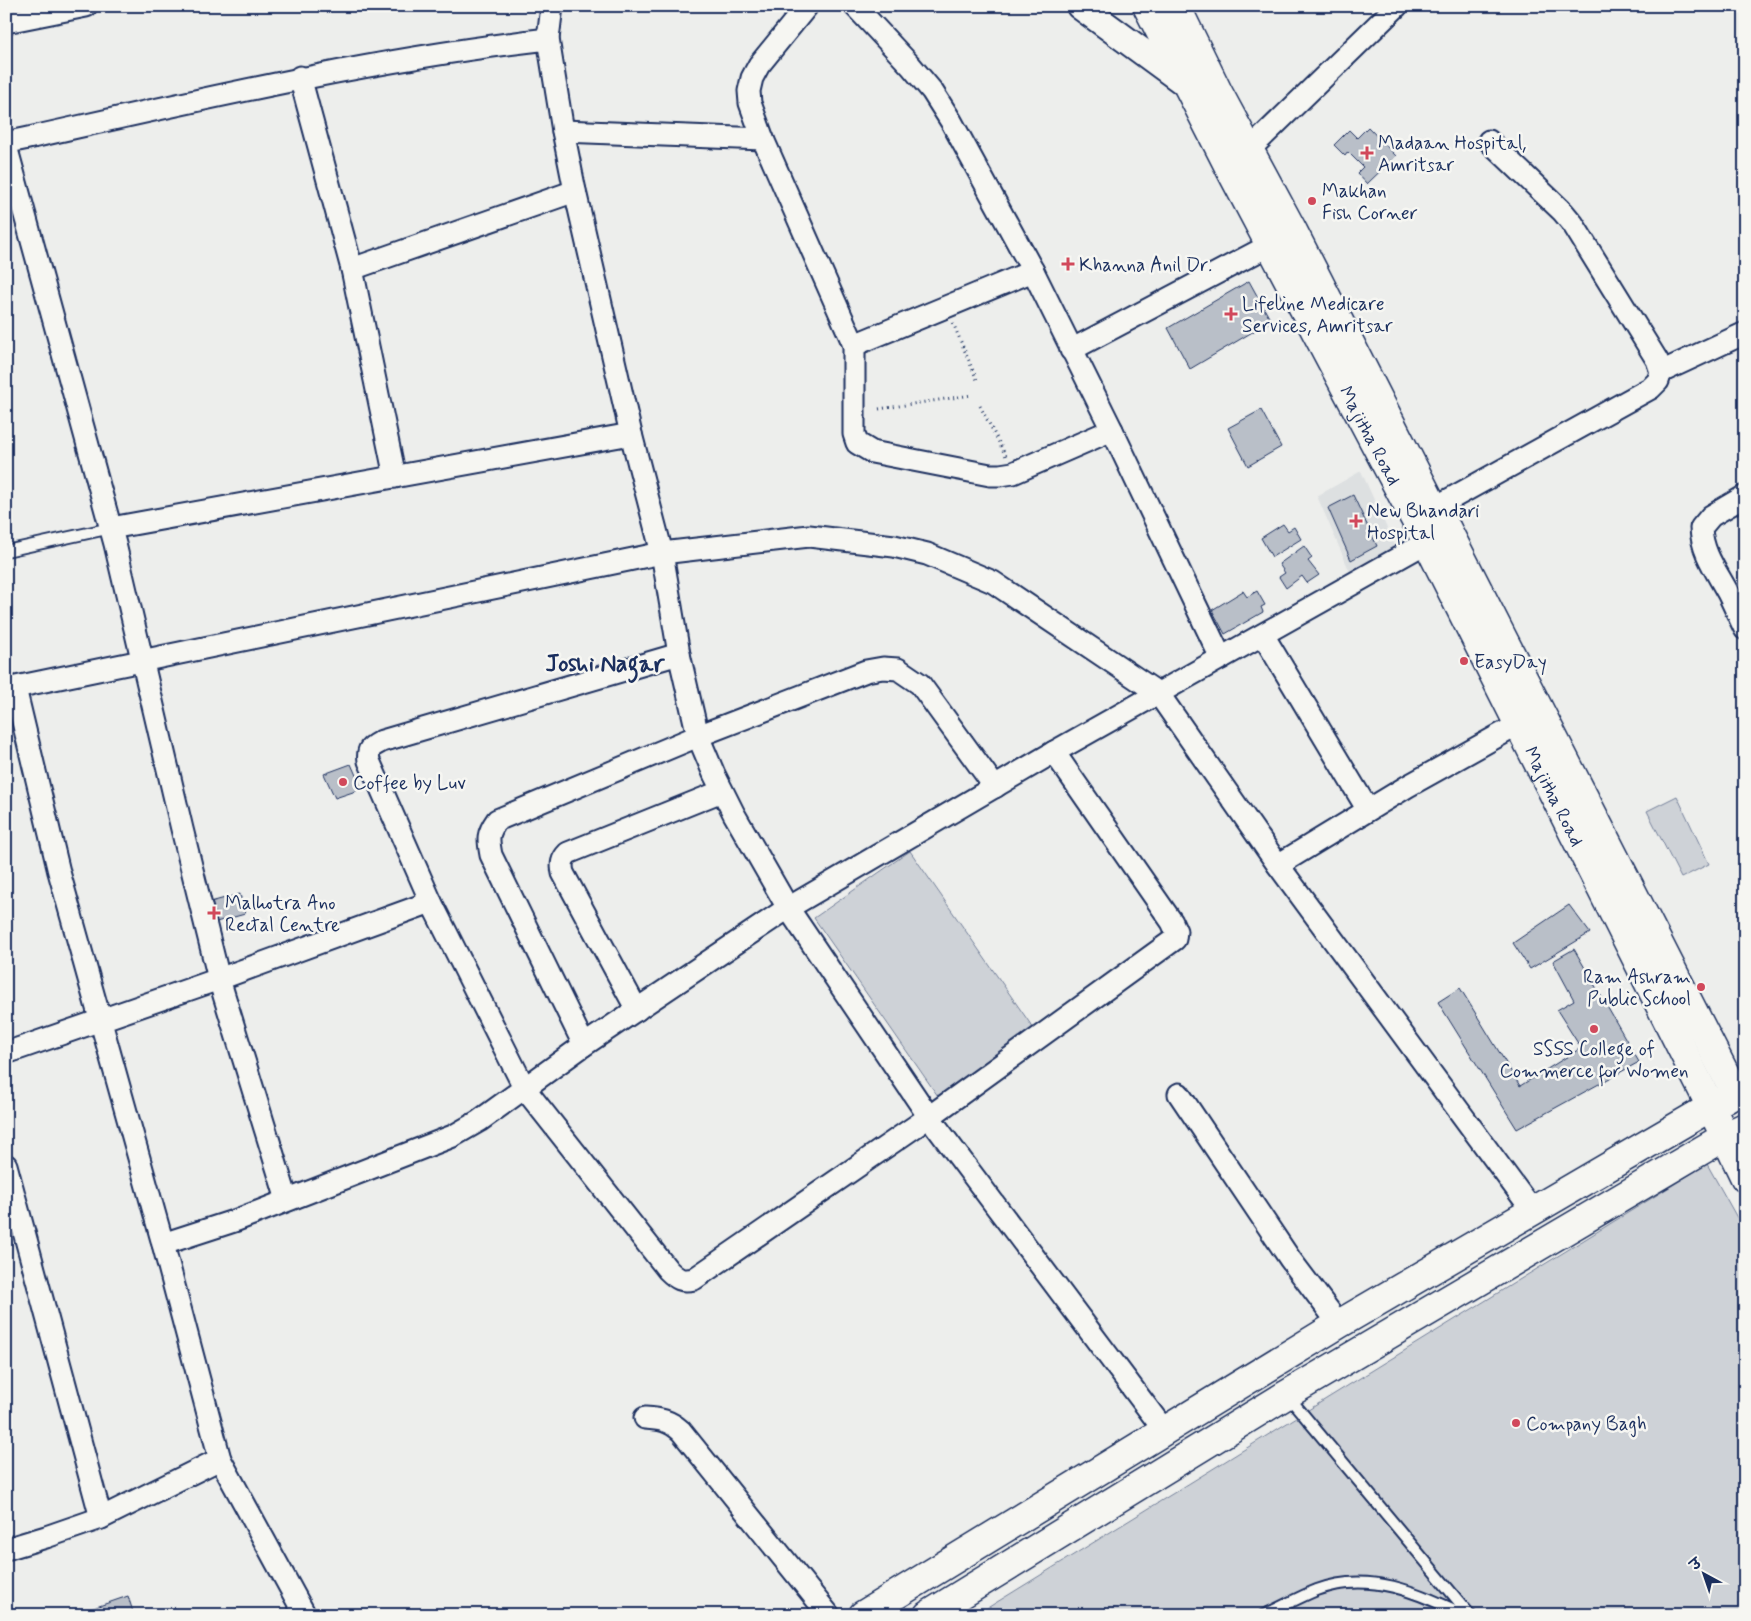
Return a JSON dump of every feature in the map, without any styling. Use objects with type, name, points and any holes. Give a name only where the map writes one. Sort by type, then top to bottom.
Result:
[{"type":"main road","name":"Majitha Road","points":[[1147,6],[1185,83],[1427,542],[1530,718],[1742,1098]]},
{"type":"main road","name":"Majitha Road","points":[[1176,6],[1248,151],[1297,240],[1434,508],[1447,529],[1530,718],[1710,1108],[1736,1131],[1745,1178]]},
{"type":"main road","points":[[863,1615],[1339,1324],[1532,1210],[1710,1108],[1742,1098]]},
{"type":"main road","points":[[928,1615],[1286,1395],[1736,1131]]},
{"type":"street","points":[[6,22],[86,6]]},
{"type":"street","points":[[552,6],[548,39],[563,131],[631,434],[662,553],[679,654],[698,736],[722,790],[788,908],[928,1117],[1164,1430]]},
{"type":"street","points":[[807,6],[759,65],[752,78],[749,91],[750,103],[763,139],[854,345],[854,434],[857,443],[872,452],[990,475],[1000,475],[1014,473],[1112,430]]},
{"type":"street","points":[[855,6],[932,91],[951,121],[1032,271],[1112,430],[1221,658]]},
{"type":"street","points":[[1080,6],[1185,83],[1218,92]]},
{"type":"street","points":[[1248,151],[1397,6]]},
{"type":"street","points":[[287,1200],[219,979],[110,528],[6,144],[300,78],[480,47],[548,39]]},
{"type":"street","points":[[300,78],[352,269],[395,477]]},
{"type":"street","points":[[563,131],[763,139]]},
{"type":"street","points":[[1434,508],[1651,388],[1658,381],[1661,372],[1657,360],[1573,224],[1563,212],[1489,141]]},
{"type":"street","points":[[352,269],[575,191]]},
{"type":"street","points":[[1071,350],[1270,245]]},
{"type":"street","points":[[854,345],[1032,271]]},
{"type":"street","points":[[1661,372],[1745,333]]},
{"type":"street","points":[[110,528],[631,434]]},
{"type":"street","points":[[1745,496],[1711,516],[1701,528],[1705,551],[1745,629]]},
{"type":"street","points":[[305,1615],[220,1459],[163,1244],[59,872],[11,688],[662,553],[809,536],[894,546],[927,554],[993,582],[1158,693],[1278,865],[1532,1210]]},
{"type":"street","points":[[163,1244],[237,1220],[422,1150],[453,1136],[479,1121],[584,1045],[788,908],[1054,752],[1427,542]]},
{"type":"street","points":[[1263,635],[1368,810]]},
{"type":"street","points":[[679,654],[382,741],[372,746],[368,753],[368,762],[431,902],[525,1089],[668,1270],[680,1280],[694,1279],[928,1117],[1169,945],[1176,935],[1172,922],[1054,752]]},
{"type":"street","points":[[584,1045],[491,855],[488,840],[489,831],[497,820],[698,736],[866,671],[883,668],[898,669],[920,684],[996,787]]},
{"type":"street","points":[[1278,865],[1408,786],[1530,718]]},
{"type":"street","points":[[637,1010],[563,873],[563,858],[568,853],[722,790]]},
{"type":"street","points":[[6,1053],[101,1021],[431,902]]},
{"type":"street","points":[[1179,1094],[1290,1259],[1339,1324]]},
{"type":"street","points":[[6,1165],[101,1518]]},
{"type":"street","points":[[645,1418],[662,1419],[674,1424],[681,1431],[829,1615]]},
{"type":"street","points":[[6,1549],[101,1518],[220,1459]]},
{"type":"lane","points":[[6,551],[110,528]]},
{"type":"lane","points":[[1286,1395],[1470,1615]]},
{"type":"lane","points":[[1264,1615],[1318,1590],[1349,1582],[1377,1582],[1406,1590],[1465,1615]]},
{"type":"path","points":[[951,318],[977,380]]},
{"type":"path","points":[[879,409],[972,395]]},
{"type":"path","points":[[980,406],[1009,461]]},
{"type":"shaded area","name":"New Bhandari Hospital","points":[[1361,471],[1395,546],[1350,572],[1317,496]]},
{"type":"shaded area","points":[[1677,796],[1709,864],[1681,878],[1647,811]]},
{"type":"shaded area","points":[[910,851],[1036,1032],[940,1099],[814,918]]},
{"type":"shaded area","name":"Company Bagh","points":[[1707,1164],[1745,1232],[1745,1615],[976,1615]]},
{"type":"building","points":[[1368,127],[1396,156],[1367,184],[1357,173],[1363,167],[1348,152],[1345,156],[1334,145],[1349,130],[1357,138]]},
{"type":"building","points":[[1249,281],[1271,321],[1190,369],[1168,328]]},
{"type":"building","points":[[1261,410],[1281,447],[1248,466],[1228,428]]},
{"type":"building","points":[[1353,495],[1377,546],[1351,560],[1328,508]]},
{"type":"building","points":[[1283,524],[1288,531],[1294,527],[1301,539],[1272,557],[1261,538]]},
{"type":"building","points":[[1304,546],[1312,558],[1308,561],[1319,575],[1307,583],[1302,576],[1286,588],[1279,577],[1285,573],[1279,564]]},
{"type":"building","points":[[1243,591],[1247,597],[1257,591],[1265,605],[1261,607],[1263,612],[1225,634],[1212,610]]},
{"type":"building","name":"Coffee by Luv","points":[[351,764],[362,789],[335,798],[324,774]]},
{"type":"building","points":[[240,894],[245,914],[198,927],[192,907]]},
{"type":"building","points":[[1569,905],[1590,933],[1530,969],[1513,943]]},
{"type":"building","name":"SSSS College of Commerce for Women","points":[[1574,949],[1639,1062],[1517,1129],[1438,1002],[1460,988],[1520,1086],[1581,1048],[1557,1010],[1574,1000],[1553,961]]},
{"type":"building","points":[[128,1596],[134,1615],[73,1615]]},
{"type":"place","name":"Madaan Hospital, Amritsar","points":[[1367,153]]},
{"type":"place","name":"Makhan Fish Corner","points":[[1312,201]]},
{"type":"place","name":"Khanna Anil Dr.","points":[[1068,264]]},
{"type":"place","name":"Lifeline Medicare Services, Amritsar","points":[[1231,314]]},
{"type":"place","name":"New Bhandari Hospital","points":[[1356,521]]},
{"type":"place","name":"EasyDay","points":[[1464,661]]},
{"type":"place","name":"Coffee by Luv","points":[[343,782]]},
{"type":"place","name":"Malhotra Ano Rectal Centre","points":[[214,913]]},
{"type":"place","name":"Ram Ashram Public School","points":[[1701,987]]},
{"type":"place","name":"SSSS College of Commerce for Women","points":[[1594,1029]]},
{"type":"place","name":"Company Bagh","points":[[1516,1423]]},
{"type":"district","name":"Joshi Nagar","points":[[605,663]]}]
